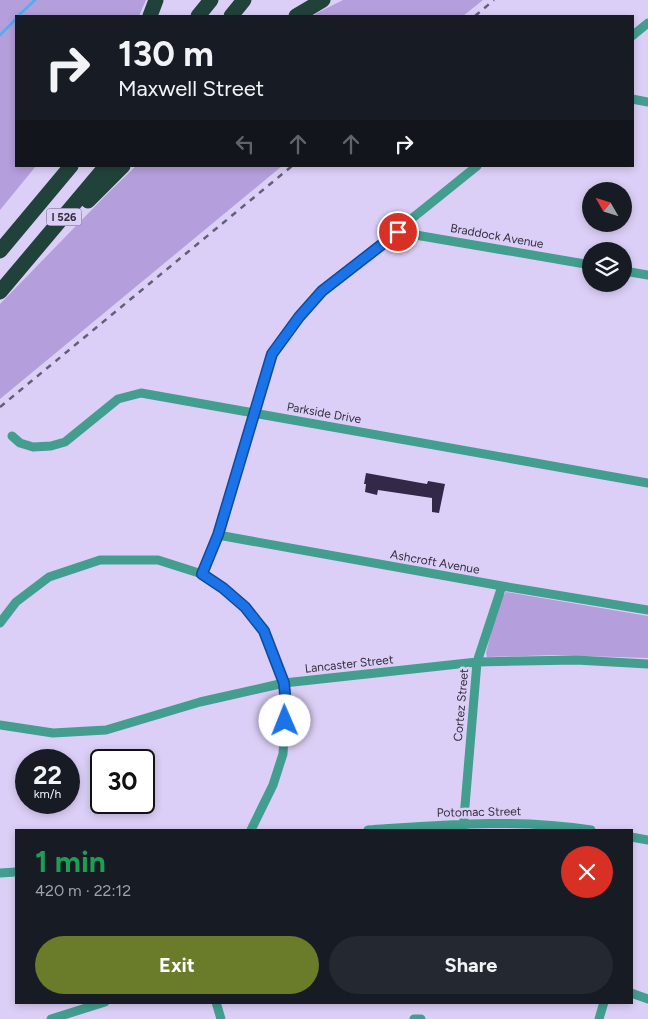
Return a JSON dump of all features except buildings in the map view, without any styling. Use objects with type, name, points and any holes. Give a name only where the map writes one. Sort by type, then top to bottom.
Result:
[{"type":"highway","points":[[150,15],[156,0]]},
{"type":"highway","points":[[199,15],[211,0]]},
{"type":"highway","points":[[232,15],[244,0]]},
{"type":"highway","points":[[298,15],[323,0]]},
{"type":"highway","points":[[0,247],[57,167]]},
{"type":"highway","name":"I 526","points":[[0,251],[70,167]]},
{"type":"highway","name":"I 526","points":[[0,292],[105,167]]},
{"type":"highway","points":[[22,267],[122,167]]},
{"type":"street","points":[[634,34],[648,23]]},
{"type":"street","points":[[634,99],[648,102]]},
{"type":"street","points":[[202,574],[218,535],[272,354],[299,317],[322,291],[398,232],[476,167]]},
{"type":"street","name":"Braddock Avenue","points":[[398,232],[582,263]]},
{"type":"street","points":[[632,272],[648,275]]},
{"type":"street","name":"Parkside Drive","points":[[12,436],[20,442],[33,447],[51,446],[65,442],[118,399],[141,393],[648,483]]},
{"type":"street","name":"Ashcroft Avenue","points":[[218,535],[648,610]]},
{"type":"street","points":[[0,623],[16,602],[50,577],[100,560],[158,560],[202,574],[223,588],[245,607],[264,631],[284,683],[286,705],[283,754],[273,785],[251,829]]},
{"type":"street","name":"Cortez Street","points":[[463,827],[477,662],[502,586]]},
{"type":"street","name":"Lancaster Street","points":[[0,724],[53,733],[106,730],[200,702],[284,683],[477,662],[576,660],[648,664]]},
{"type":"street","name":"Potomac Street","points":[[400,829],[463,827],[497,823],[566,826],[585,829]]},
{"type":"street","points":[[633,837],[648,840]]},
{"type":"street","points":[[0,873],[15,872]]},
{"type":"street","points":[[633,994],[648,999]]},
{"type":"street","points":[[51,1019],[99,1004]]},
{"type":"street","points":[[217,1004],[221,1019]]},
{"type":"street","points":[[599,1019],[603,1004]]},
{"type":"street","points":[[414,1019],[422,1019]]},
{"type":"shaded area","points":[[0,0],[146,0],[139,15],[15,15],[15,167],[35,167],[0,210]]},
{"type":"shaded area","points":[[343,0],[483,0],[464,15],[313,15]]},
{"type":"shaded area","points":[[135,167],[281,167],[0,399],[0,304]]},
{"type":"shaded area","points":[[506,592],[648,616],[648,658],[555,655],[487,657],[486,653],[498,604]]},
{"type":"waterway","points":[[19,15],[35,0]]},
{"type":"waterway","points":[[0,35],[15,20]]},
{"type":"railway","points":[[476,15],[494,0]]},
{"type":"railway","points":[[0,407],[291,167]]},
{"type":"route","points":[[285,721],[284,683],[264,631],[245,607],[223,588],[202,574],[218,535],[272,354],[299,317],[322,291],[398,232]]}]
